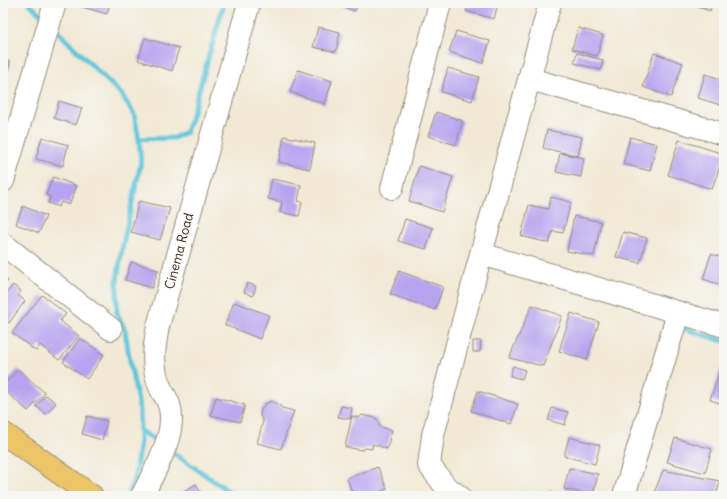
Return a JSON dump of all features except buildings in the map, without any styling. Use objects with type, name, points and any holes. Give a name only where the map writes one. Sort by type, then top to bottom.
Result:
[{"type":"main road","points":[[3,433],[86,494]]},
{"type":"street","name":"Cinema Road","points":[[142,496],[160,460],[171,420],[169,403],[160,387],[153,361],[158,326],[249,3]]},
{"type":"street","points":[[392,188],[440,3]]},
{"type":"street","points":[[459,496],[446,487],[429,465],[433,436],[550,3]]},
{"type":"street","points":[[3,180],[55,4]]},
{"type":"street","points":[[530,79],[724,134]]},
{"type":"street","points":[[3,244],[111,329]]},
{"type":"street","points":[[481,254],[724,326]]},
{"type":"street","points":[[624,496],[678,313]]},
{"type":"waterway","points":[[29,3],[45,19]]},
{"type":"waterway","points":[[139,139],[174,138],[186,132],[224,3]]},
{"type":"waterway","points":[[54,28],[122,95],[134,114],[139,139],[141,162],[122,249],[117,280],[117,313],[125,330],[140,411],[140,441],[135,476],[128,496]]},
{"type":"waterway","points":[[685,329],[724,341]]},
{"type":"waterway","points":[[140,430],[161,444]]},
{"type":"waterway","points":[[169,450],[236,496]]}]
